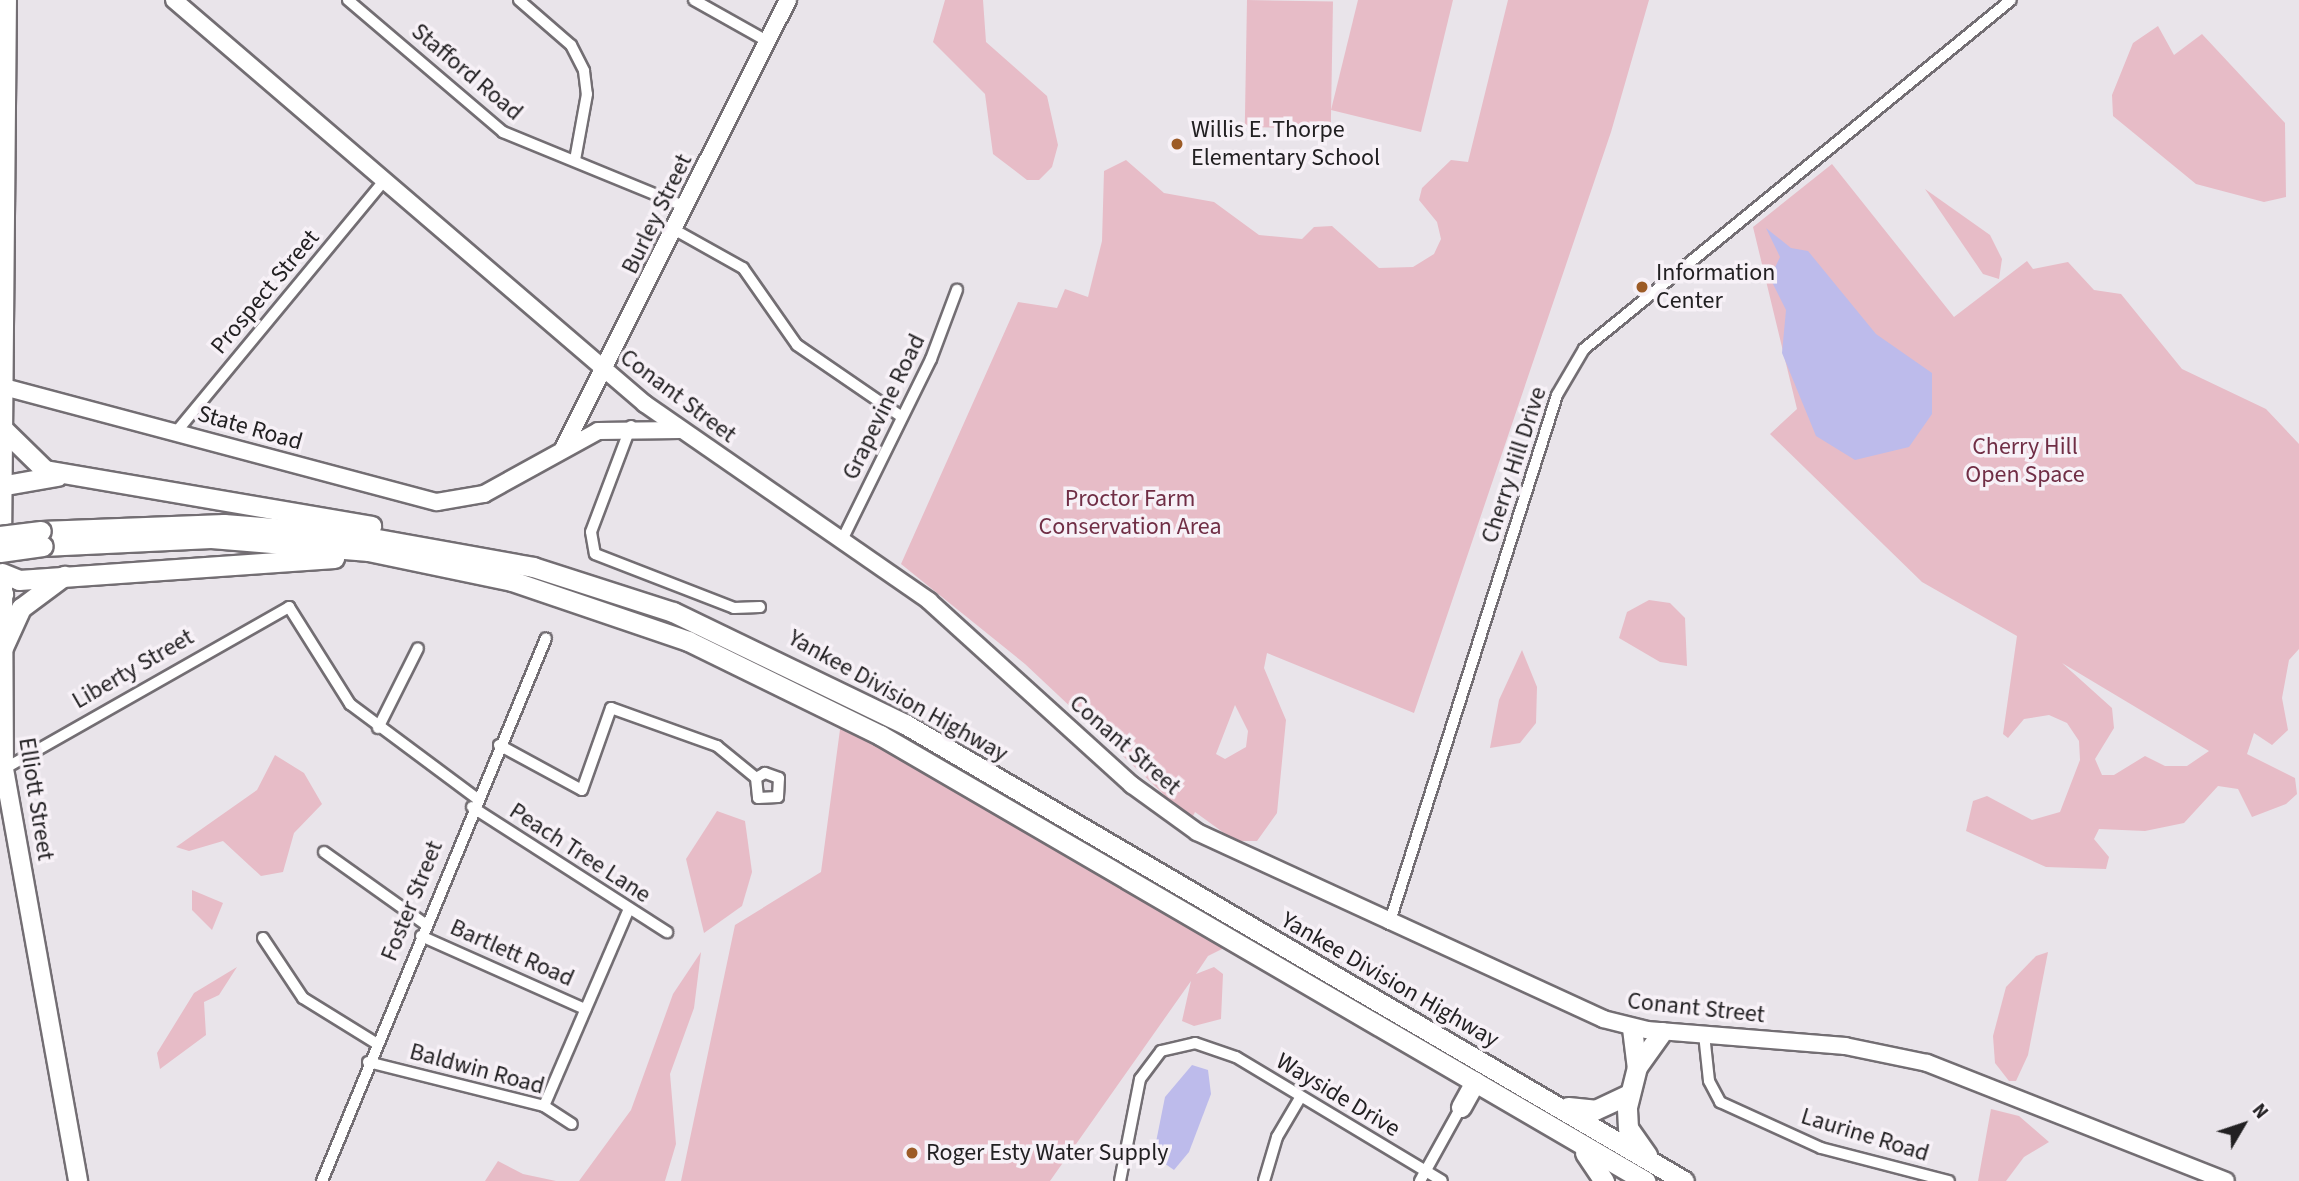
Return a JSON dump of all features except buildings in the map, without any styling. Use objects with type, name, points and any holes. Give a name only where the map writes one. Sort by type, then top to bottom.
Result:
[{"type":"highway","points":[[2,432],[33,462],[66,475],[334,518],[497,559]]},
{"type":"highway","points":[[1,486],[66,475]]},
{"type":"highway","name":"Yankee Division Highway","points":[[0,552],[42,539],[157,524],[287,527],[497,559],[673,612],[841,690],[1684,1181]]},
{"type":"highway","name":"Yankee Division Highway","points":[[0,536],[42,539],[261,540],[395,555],[512,581],[688,641],[880,735],[1645,1181]]},
{"type":"highway","points":[[2,573],[19,580],[67,573],[348,558],[512,581]]},
{"type":"highway","points":[[1,655],[21,608],[67,573]]},
{"type":"highway","points":[[1632,1028],[1637,1067]]},
{"type":"highway","points":[[1659,1166],[1628,1128],[1629,1094],[1637,1067],[1661,1032]]},
{"type":"highway","points":[[1461,1107],[1475,1082]]},
{"type":"highway","points":[[1553,1103],[1595,1110],[1629,1094]]},
{"type":"highway","points":[[1563,1134],[1595,1162],[1604,1181]]},
{"type":"main road","name":"Elliott Street","points":[[7,0],[2,282],[2,770],[78,1181]]},
{"type":"main road","name":"Conant Street","points":[[174,0],[604,369],[682,430],[929,601],[1168,813],[1253,862],[1389,924],[1632,1028],[1845,1046],[1927,1063],[2226,1181]]},
{"type":"main road","name":"Burley Street","points":[[564,447],[788,0]]},
{"type":"main road","name":"State Road","points":[[4,387],[177,431],[424,500],[461,502],[484,494],[564,447]]},
{"type":"main road","points":[[564,447],[598,431],[631,426],[682,430]]},
{"type":"street","name":"Stafford Road","points":[[348,0],[503,132],[686,207]]},
{"type":"street","points":[[519,0],[571,45],[584,71],[587,94],[575,160]]},
{"type":"street","points":[[694,0],[767,41]]},
{"type":"street","name":"Cherry Hill Drive","points":[[1389,924],[1557,395],[1579,357],[1631,306],[2011,0]]},
{"type":"street","name":"Prospect Street","points":[[177,431],[385,180]]},
{"type":"street","points":[[675,230],[743,268],[797,345],[902,417]]},
{"type":"street","name":"Grapevine Road","points":[[842,540],[902,417],[957,290]]},
{"type":"street","points":[[631,426],[591,532],[596,554],[734,608],[760,607]]},
{"type":"street","name":"Peach Tree Lane","points":[[289,607],[338,688],[378,728],[473,803],[628,911],[667,932]]},
{"type":"street","name":"Liberty Street","points":[[2,770],[289,607]]},
{"type":"street","name":"Foster Street","points":[[322,1181],[473,803],[546,638]]},
{"type":"street","points":[[378,728],[418,648]]},
{"type":"street","points":[[499,745],[582,790],[611,708],[717,746],[756,778]]},
{"type":"street","points":[[324,852],[425,924]]},
{"type":"street","points":[[544,1106],[628,911]]},
{"type":"street","name":"Bartlett Road","points":[[421,936],[585,1009]]},
{"type":"street","points":[[263,938],[303,998],[376,1043]]},
{"type":"street","name":"Laurine Road","points":[[1704,1034],[1709,1081],[1720,1102],[1821,1148],[1950,1181]]},
{"type":"street","name":"Wayside Drive","points":[[1120,1181],[1135,1096],[1147,1066],[1176,1045],[1213,1045],[1423,1176],[1441,1181]]},
{"type":"street","name":"Baldwin Road","points":[[368,1062],[544,1106],[572,1124]]},
{"type":"street","points":[[1264,1181],[1277,1137],[1300,1098]]},
{"type":"street","points":[[1423,1176],[1461,1107]]},
{"type":"green space","points":[[945,0],[983,0],[986,42],[1047,96],[1058,145],[1052,167],[1039,180],[1027,180],[993,154],[985,94],[933,42]]},
{"type":"green space","points":[[1247,0],[1333,2],[1331,128],[1245,127]]},
{"type":"green space","points":[[1358,0],[1453,0],[1421,132],[1331,110]]},
{"type":"green space","name":"Proctor Farm Conservation Area","points":[[1508,0],[1649,0],[1611,132],[1414,713],[1267,653],[1264,668],[1286,720],[1277,813],[1257,841],[1235,841],[1195,812],[1191,820],[1025,664],[901,564],[1018,302],[1057,308],[1065,289],[1088,297],[1102,241],[1104,171],[1126,160],[1164,193],[1214,202],[1259,235],[1302,239],[1314,227],[1332,226],[1379,268],[1413,267],[1434,254],[1441,239],[1437,222],[1419,200],[1422,188],[1451,160],[1468,162]],"holes":[[[1235,705],[1248,731],[1246,747],[1225,759],[1216,754]]]},
{"type":"green space","points":[[2158,26],[2174,55],[2202,34],[2285,123],[2286,197],[2264,202],[2196,184],[2113,116],[2112,95],[2133,43]]},
{"type":"green space","name":"Cherry Hill Open Space","points":[[1832,164],[1954,317],[2027,261],[2033,269],[2068,262],[2094,290],[2121,294],[2182,369],[2266,409],[2299,444],[2299,649],[2289,660],[2282,698],[2288,730],[2272,745],[2254,733],[2247,754],[2295,778],[2297,794],[2286,804],[2252,817],[2238,789],[2218,786],[2184,823],[2145,831],[2099,829],[2094,839],[2109,857],[2106,869],[2046,867],[1966,831],[1973,801],[1987,796],[2032,820],[2060,812],[2080,760],[2079,741],[2067,723],[2049,715],[2024,719],[2008,738],[2003,734],[2017,636],[1922,582],[1770,434],[1797,409],[1753,227]],"holes":[[[2062,663],[2209,751],[2187,766],[2165,766],[2145,756],[2114,775],[2102,775],[2095,759],[2114,728],[2112,708]]]},
{"type":"green space","points":[[1925,189],[1990,235],[2002,259],[1999,279],[1983,274]]},
{"type":"green space","points":[[1649,600],[1670,603],[1685,618],[1687,666],[1660,662],[1619,638],[1627,612]]},
{"type":"green space","points":[[1522,650],[1537,687],[1536,723],[1520,743],[1490,748],[1499,700]]},
{"type":"green space","points":[[841,722],[1230,945],[1208,956],[1196,974],[1214,967],[1223,974],[1221,1019],[1194,1026],[1182,1021],[1191,981],[1050,1181],[681,1181],[735,925],[821,872]]},
{"type":"green space","points":[[275,755],[304,773],[322,804],[294,833],[283,872],[261,876],[223,841],[189,851],[176,847],[257,790]]},
{"type":"green space","points":[[717,811],[745,821],[752,872],[742,906],[704,933],[686,859]]},
{"type":"green space","points":[[192,890],[223,903],[212,930],[192,910]]},
{"type":"green space","points":[[701,952],[694,1008],[670,1074],[676,1144],[665,1181],[579,1181],[631,1110],[673,994]]},
{"type":"green space","points":[[2048,952],[2028,1055],[2016,1081],[2009,1081],[1995,1063],[1993,1036],[2006,987],[2036,956]]},
{"type":"green space","points":[[237,967],[219,995],[204,1002],[206,1035],[160,1069],[157,1053],[194,993]]},
{"type":"green space","points":[[1991,1109],[2019,1116],[2049,1142],[2024,1157],[2006,1181],[1978,1181]]},
{"type":"green space","points":[[498,1161],[523,1174],[556,1181],[485,1181]]},
{"type":"water","points":[[1766,228],[1791,248],[1808,251],[1876,334],[1932,373],[1932,414],[1909,447],[1855,460],[1816,436],[1782,353],[1786,310],[1770,278],[1780,257]]},
{"type":"water","points":[[1192,1065],[1208,1070],[1211,1094],[1189,1152],[1174,1170],[1161,1161],[1156,1142],[1165,1097]]},
{"type":"place","name":"Willis E. Thorpe Elementary School","points":[[1177,144]]},
{"type":"place","name":"Information Center","points":[[1642,287]]},
{"type":"place","name":"Roger Esty Water Supply","points":[[912,1153]]}]
